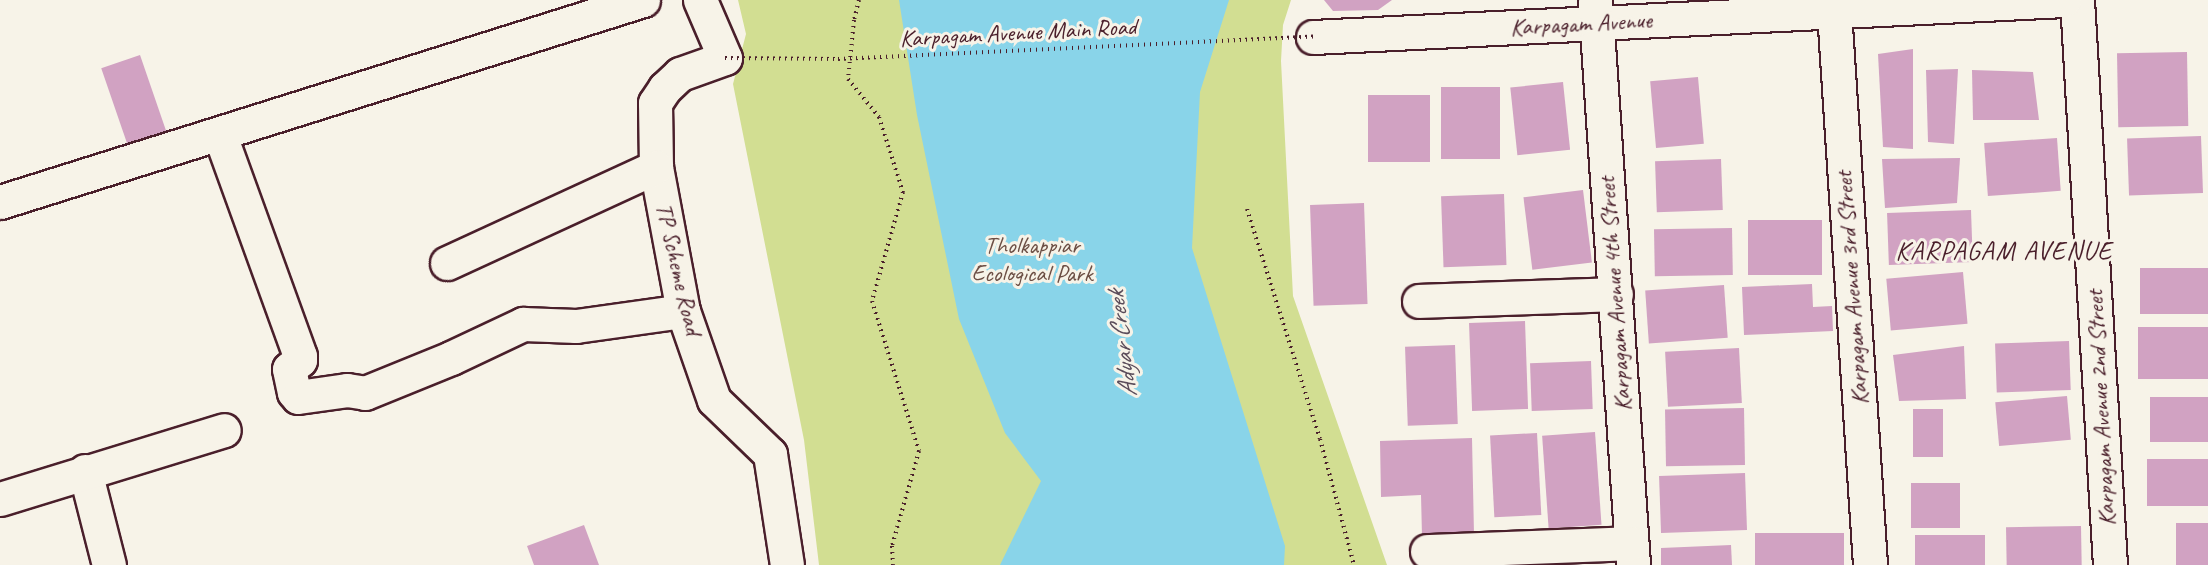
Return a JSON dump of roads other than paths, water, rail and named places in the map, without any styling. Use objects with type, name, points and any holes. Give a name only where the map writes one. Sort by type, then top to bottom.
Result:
[{"type":"street","points":[[0,202],[220,135],[643,0]]},
{"type":"street","name":"TP Scheme Road","points":[[700,0],[725,58],[680,74],[665,88],[655,103],[656,168],[683,311],[714,400],[770,454],[787,565]]},
{"type":"street","name":"Karpagam Avenue","points":[[1313,37],[1596,11],[1834,11],[2064,0]]},
{"type":"street","name":"Karpagam Avenue 2nd Street","points":[[2077,0],[2110,565]]},
{"type":"street","name":"Karpagam Avenue 4th Street","points":[[1596,11],[1632,554]]},
{"type":"street","name":"Karpagam Avenue 3rd Street","points":[[1834,11],[1870,565]]},
{"type":"street","points":[[220,135],[300,356],[300,360],[289,369],[294,392],[298,397],[347,390],[364,393],[451,358],[523,324],[576,326],[683,311]]},
{"type":"street","points":[[447,263],[656,168]]},
{"type":"street","points":[[1419,301],[1616,294]]},
{"type":"street","points":[[0,499],[224,430]]},
{"type":"street","points":[[85,471],[110,565]]},
{"type":"street","points":[[1427,551],[1632,554]]},
{"type":"water","name":"Adyar Creek","points":[[899,0],[1229,0],[1200,92],[1192,248],[1285,546],[1284,565],[1000,565],[1041,481],[1005,433],[959,319],[917,115]]},
{"type":"district","name":"KARPAGAM AVENUE","points":[[2004,251]]},
{"type":"park label","name":"Tholkappiar Ecological Park","points":[[1032,260]]}]
